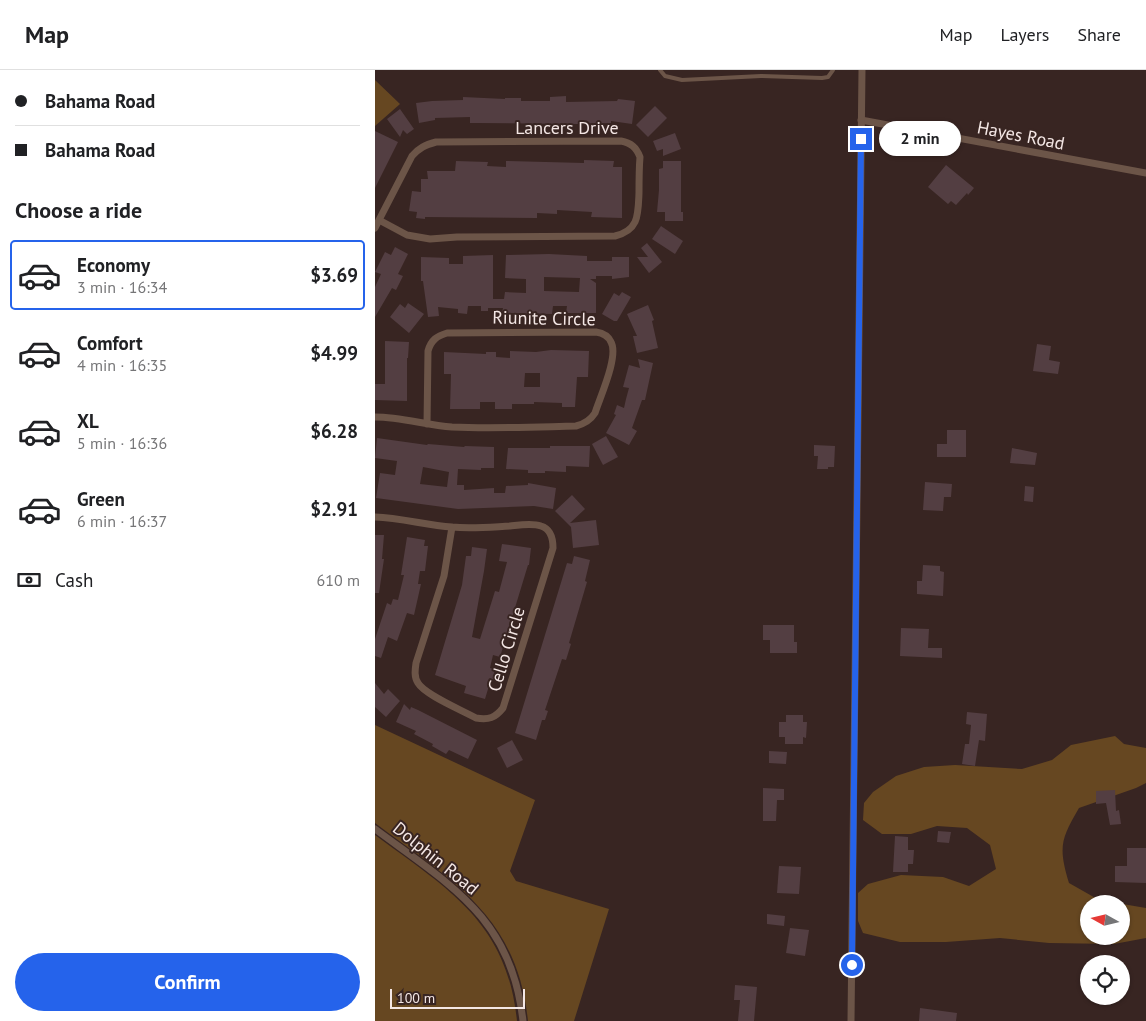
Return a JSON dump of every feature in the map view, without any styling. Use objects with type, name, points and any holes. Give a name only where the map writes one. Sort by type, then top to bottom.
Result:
[{"type":"street","points":[[851,1021],[861,70]]},
{"type":"street","name":"Hayes Road","points":[[861,120],[1146,173]]},
{"type":"street","name":"Lancers Drive","points":[[375,228],[379,220],[412,156],[419,148],[427,144],[435,142],[621,141],[629,143],[636,149],[640,157],[638,214],[628,231],[615,236],[457,237],[430,239],[407,235],[379,220]]},
{"type":"street","name":"Riunite Circle","points":[[375,417],[427,424],[451,427],[575,426],[584,424],[595,413],[613,359],[611,340],[604,334],[596,332],[447,332],[430,342],[428,351],[427,424]]},
{"type":"street","name":"Cello Circle","points":[[375,517],[452,527],[479,528],[533,524],[547,529],[553,540],[553,548],[503,708],[498,715],[486,720],[476,718],[424,690],[417,682],[415,674],[416,663],[444,576],[452,527]]},
{"type":"street","name":"Dolphin Road","points":[[375,829],[446,882],[481,915],[504,950],[521,1001],[523,1021]]},
{"type":"lane","points":[[660,70],[665,76],[682,80],[761,76],[822,78],[829,76],[833,70]]},
{"type":"shaded area","points":[[375,80],[400,104],[375,126]]},
{"type":"shaded area","points":[[375,725],[535,800],[510,871],[516,881],[609,909],[574,1021],[528,1021],[521,984],[510,954],[495,927],[476,904],[454,883],[375,823]]},
{"type":"shaded area","points":[[1115,736],[1124,744],[1146,748],[1146,783],[1079,808],[1065,836],[1063,860],[1069,883],[1090,895],[1080,895],[1080,943],[1049,943],[1000,938],[946,942],[900,942],[863,933],[858,921],[858,893],[868,884],[901,875],[943,877],[969,886],[996,869],[990,845],[967,828],[937,826],[911,834],[882,834],[863,820],[864,803],[873,792],[896,776],[924,767],[955,765],[1022,769],[1052,760],[1071,745]]},
{"type":"shaded area","points":[[375,835],[449,891],[470,911],[487,933],[501,958],[511,987],[517,1021],[375,1021]]},
{"type":"shaded area","points":[[1130,905],[1146,908],[1146,938],[1130,941]]},
{"type":"building","points":[[566,96],[566,102],[617,101],[618,99],[635,101],[632,124],[611,121],[611,123],[579,124],[470,123],[470,117],[435,118],[435,120],[419,123],[416,103],[463,100],[463,97],[521,98],[521,101],[550,101],[550,97]]},
{"type":"building","points":[[655,106],[667,118],[648,137],[636,125]]},
{"type":"building","points":[[400,109],[414,129],[407,134],[403,130],[400,137],[387,119]]},
{"type":"building","points":[[375,131],[398,142],[375,188]]},
{"type":"building","points":[[675,133],[681,149],[663,156],[663,149],[657,151],[653,141]]},
{"type":"building","points":[[584,160],[614,161],[613,167],[622,167],[622,218],[591,217],[592,212],[557,210],[557,214],[537,213],[537,218],[425,217],[425,219],[416,218],[417,212],[409,211],[412,191],[421,192],[421,179],[428,179],[427,171],[455,171],[456,161],[488,162],[487,166],[506,167],[506,161],[584,163]]},
{"type":"building","points":[[663,161],[681,161],[681,212],[683,212],[683,221],[665,221],[665,212],[657,212],[659,169],[663,168]]},
{"type":"building","points":[[946,165],[974,188],[956,205],[951,201],[948,204],[928,187]]},
{"type":"building","points":[[661,226],[683,241],[675,254],[652,239]]},
{"type":"building","points":[[647,243],[662,262],[649,273],[637,257],[648,257],[641,248]]},
{"type":"building","points":[[395,247],[408,254],[398,274],[403,276],[396,290],[392,288],[375,317],[375,287],[381,274],[375,272],[385,252],[391,255]]},
{"type":"building","points":[[549,254],[587,256],[587,261],[612,261],[612,257],[629,257],[629,277],[612,279],[612,276],[596,276],[596,279],[590,279],[596,283],[596,313],[566,313],[567,306],[553,306],[552,314],[502,313],[503,308],[488,308],[488,311],[481,311],[481,306],[468,306],[467,314],[458,313],[458,309],[438,307],[439,316],[428,317],[423,281],[421,281],[421,257],[449,258],[449,264],[463,264],[463,256],[493,255],[493,299],[504,299],[505,292],[526,293],[526,279],[505,278],[506,255]],"holes":[[[544,277],[580,278],[579,292],[544,291]]]},
{"type":"building","points":[[622,292],[631,297],[617,321],[614,321],[602,314],[614,293],[619,296]]},
{"type":"building","points":[[408,303],[424,314],[409,333],[390,317],[400,304],[405,308]]},
{"type":"building","points":[[648,305],[654,320],[652,321],[658,348],[637,353],[633,336],[637,336],[627,314]]},
{"type":"building","points":[[385,341],[409,342],[407,401],[375,400],[375,384],[385,384]]},
{"type":"building","points":[[1037,344],[1051,346],[1049,360],[1060,362],[1058,374],[1033,371]]},
{"type":"building","points":[[551,350],[589,351],[588,377],[577,377],[575,407],[562,407],[562,403],[534,402],[534,404],[512,404],[512,409],[495,409],[495,402],[480,402],[480,409],[450,409],[451,374],[444,374],[444,352],[486,354],[486,352],[496,352],[496,357],[510,358],[510,351],[536,352]],"holes":[[[525,373],[540,373],[540,387],[524,387]]]},
{"type":"building","points":[[638,359],[653,363],[645,400],[642,400],[632,428],[637,431],[629,445],[606,433],[616,415],[614,414],[617,405],[624,408],[629,388],[623,387],[629,365],[640,368]]},
{"type":"building","points":[[947,430],[966,430],[966,457],[937,457],[937,444],[947,444]]},
{"type":"building","points":[[606,436],[618,457],[603,465],[592,444]]},
{"type":"building","points":[[377,438],[427,445],[494,447],[494,468],[481,468],[481,470],[458,469],[457,485],[464,485],[464,490],[494,488],[494,493],[505,493],[506,486],[528,485],[528,483],[556,488],[553,509],[534,506],[458,509],[376,498],[380,473],[395,475],[397,461],[375,458]],"holes":[[[423,467],[449,472],[447,487],[420,484]]]},
{"type":"building","points":[[814,445],[835,446],[834,467],[817,469],[818,456],[814,456]]},
{"type":"building","points":[[550,446],[590,446],[589,467],[566,466],[566,472],[545,471],[545,473],[528,473],[528,470],[506,469],[508,448],[550,448]]},
{"type":"building","points":[[1012,448],[1037,453],[1035,465],[1010,463]]},
{"type":"building","points":[[925,482],[952,484],[951,497],[944,497],[943,511],[923,510]]},
{"type":"building","points":[[1025,486],[1034,487],[1033,502],[1024,501]]},
{"type":"building","points":[[572,495],[585,509],[570,523],[596,520],[599,545],[573,548],[571,527],[555,511]]},
{"type":"building","points":[[375,535],[384,535],[382,559],[384,559],[379,593],[375,593]]},
{"type":"building","points":[[407,537],[425,540],[424,546],[428,546],[425,571],[420,571],[418,584],[421,584],[414,615],[407,613],[397,641],[388,637],[381,658],[375,656],[375,639],[387,603],[391,605],[393,599],[398,600],[404,575],[401,575]]},
{"type":"building","points":[[502,544],[531,548],[529,565],[500,657],[493,655],[490,668],[495,669],[485,699],[464,693],[466,686],[435,675],[462,585],[466,556],[471,556],[472,547],[487,549],[472,637],[480,639],[495,591],[499,592],[507,562],[499,561]]},
{"type":"building","points":[[574,556],[590,560],[585,581],[587,582],[569,643],[571,644],[566,660],[562,659],[545,710],[548,711],[545,720],[542,720],[536,740],[515,733],[567,563],[572,564]]},
{"type":"building","points":[[923,565],[940,566],[940,571],[944,572],[943,596],[917,594],[917,581],[922,581]]},
{"type":"building","points":[[763,625],[794,625],[794,642],[797,642],[797,653],[770,653],[770,640],[763,640]]},
{"type":"building","points":[[901,628],[929,629],[928,648],[942,648],[942,658],[900,656]]},
{"type":"building","points":[[375,683],[384,694],[388,689],[400,701],[386,717],[375,707]]},
{"type":"building","points":[[404,704],[410,710],[411,707],[418,710],[477,740],[468,759],[449,750],[446,754],[432,746],[433,744],[414,734],[416,731],[396,722]]},
{"type":"building","points":[[967,712],[987,714],[985,741],[979,740],[975,766],[962,764],[965,744],[969,744],[971,725],[966,724]]},
{"type":"building","points":[[786,715],[803,715],[803,722],[807,722],[806,738],[803,737],[803,744],[785,744],[785,737],[779,737],[779,722],[786,722]]},
{"type":"building","points":[[512,740],[523,760],[507,768],[497,748]]},
{"type":"building","points":[[769,751],[787,752],[786,764],[769,763]]},
{"type":"building","points":[[763,788],[784,789],[784,800],[777,800],[776,821],[763,821]]},
{"type":"building","points":[[1115,790],[1116,811],[1119,810],[1121,824],[1110,825],[1106,803],[1096,804],[1096,791]]},
{"type":"building","points":[[938,831],[951,832],[949,843],[937,842]]},
{"type":"building","points":[[895,836],[908,837],[908,850],[914,850],[913,864],[908,864],[908,872],[893,872]]},
{"type":"building","points":[[1127,848],[1146,848],[1146,883],[1115,882],[1115,866],[1127,866]]},
{"type":"building","points":[[779,866],[801,867],[799,894],[777,893]]},
{"type":"building","points":[[767,914],[785,916],[784,926],[767,924]]},
{"type":"building","points":[[790,928],[809,930],[805,956],[786,953]]},
{"type":"building","points":[[735,985],[757,987],[754,1021],[738,1021],[740,1000],[734,1000]]},
{"type":"building","points":[[920,1008],[957,1013],[956,1021],[919,1021]]},
{"type":"route","points":[[852,965],[861,139]]}]
